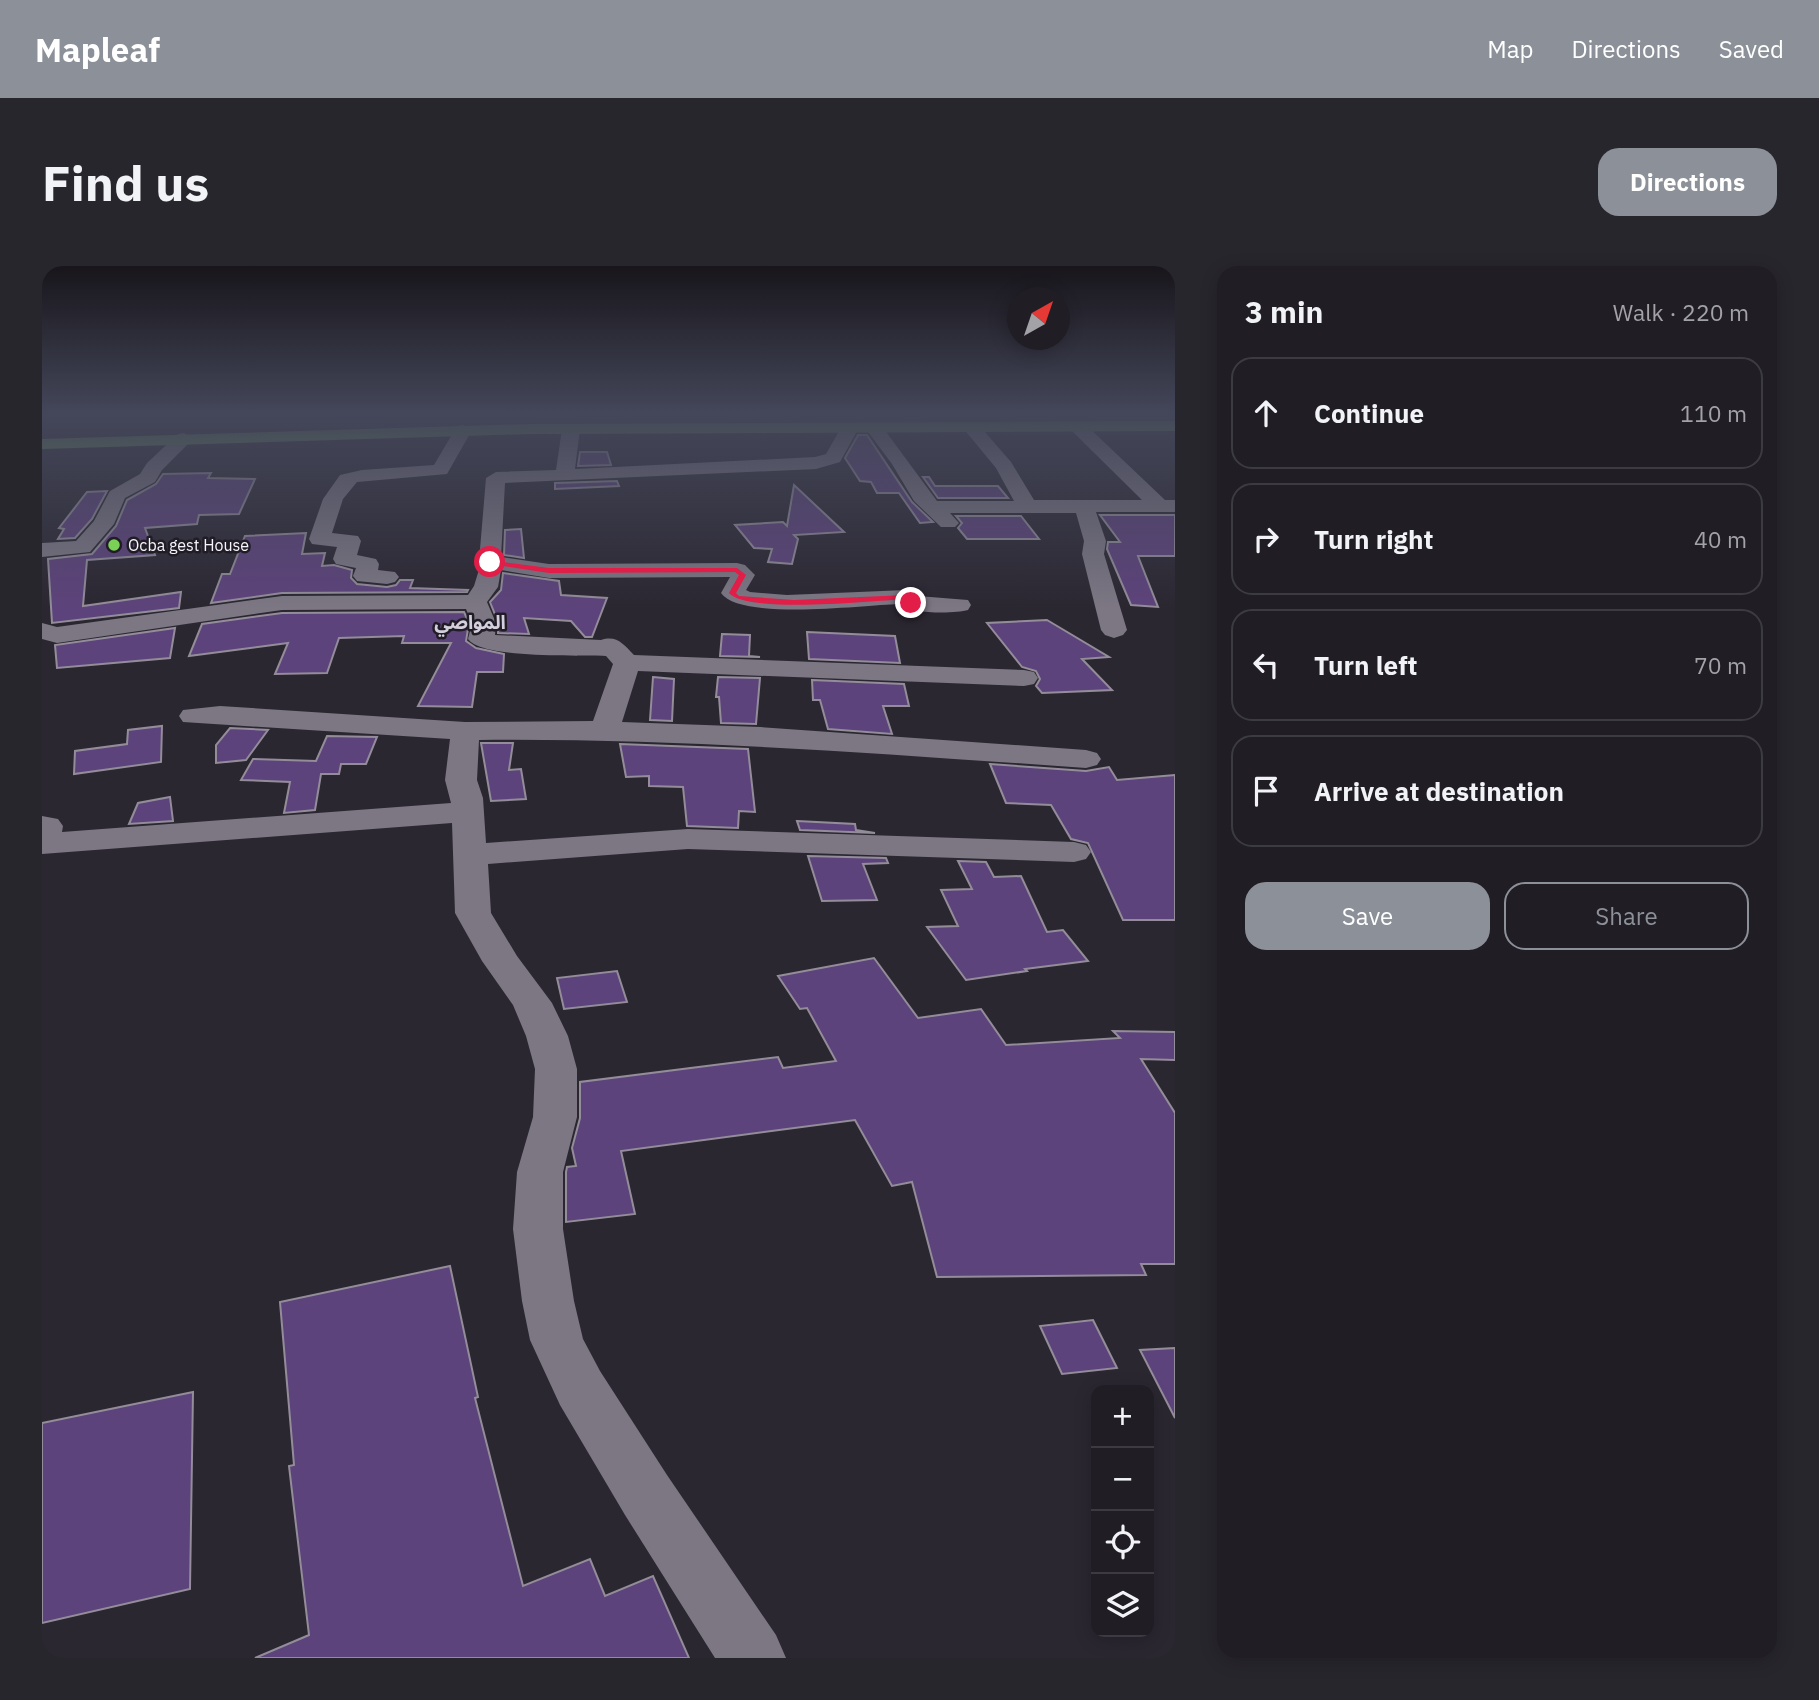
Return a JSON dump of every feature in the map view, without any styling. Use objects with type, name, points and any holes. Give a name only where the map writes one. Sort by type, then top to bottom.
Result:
[{"type":"street","points":[[42,550],[82,547],[103,524],[117,495],[146,479]]},
{"type":"street","points":[[348,479],[330,509],[320,539],[350,541],[344,559],[377,570]]},
{"type":"street","points":[[475,479],[490,562],[480,595],[484,623],[481,639],[489,642],[620,656],[1024,678]]},
{"type":"street","points":[[910,479],[920,496],[948,523]]},
{"type":"street","points":[[1012,479],[1027,505]]},
{"type":"street","points":[[1137,479],[1168,506]]},
{"type":"street","points":[[1084,506],[1095,541],[1093,554],[1111,610],[1114,630]]},
{"type":"street","points":[[932,507],[1168,506]]},
{"type":"street","points":[[490,562],[549,570],[737,570],[743,575],[733,593],[737,597],[751,600],[794,603],[906,597],[911,603],[960,605]]},
{"type":"street","points":[[42,631],[57,635],[282,603],[561,589]]},
{"type":"street","points":[[597,625],[620,656],[605,730]]},
{"type":"street","points":[[193,716],[220,715],[465,731],[605,730],[760,736],[1086,759]]},
{"type":"street","points":[[465,731],[461,780],[467,798],[473,913],[501,961],[531,1003],[547,1036],[556,1069],[555,1117],[540,1172],[538,1229],[548,1301],[557,1340],[580,1388],[730,1626],[753,1658]]},
{"type":"street","points":[[42,826],[46,826],[43,844],[468,834],[1074,852]]},
{"type":"building","points":[[160,479],[255,479],[239,514],[199,515],[197,524],[145,528],[155,555],[87,560],[83,606],[181,592],[179,608],[52,623],[48,559],[92,554],[116,526],[127,500],[156,484]]},
{"type":"building","points":[[859,479],[897,479],[912,502],[933,522],[920,523],[899,493],[877,493],[871,482]]},
{"type":"building","points":[[924,479],[930,479],[935,486],[998,486],[1008,498],[938,498]]},
{"type":"building","points":[[617,481],[619,486],[555,489],[555,483]]},
{"type":"building","points":[[794,485],[844,532],[794,535],[798,539],[792,564],[768,562],[772,549],[754,548],[735,525],[783,522],[787,526]]},
{"type":"building","points":[[107,491],[92,519],[75,538],[58,539],[64,529],[59,528],[87,492]]},
{"type":"building","points":[[1100,515],[1175,515],[1175,556],[1138,556],[1158,607],[1131,605],[1107,549],[1108,542],[1120,542]]},
{"type":"building","points":[[956,516],[1021,516],[1039,539],[967,539],[958,528],[962,523]]},
{"type":"building","points":[[521,529],[524,558],[504,555],[505,530]]},
{"type":"building","points":[[306,533],[302,554],[325,553],[322,566],[334,565],[352,570],[351,578],[357,584],[387,587],[396,585],[400,580],[413,580],[410,588],[468,590],[282,593],[211,603],[222,574],[230,574],[245,536]]},
{"type":"building","points":[[503,573],[559,581],[561,595],[607,598],[592,637],[585,637],[571,621],[524,618],[529,634],[498,633],[498,622],[490,602],[501,590]]},
{"type":"building","points":[[464,612],[469,623],[466,641],[476,648],[504,654],[503,672],[477,672],[472,707],[418,706],[451,643],[402,643],[404,636],[339,638],[327,673],[275,674],[288,643],[189,656],[202,624],[282,613]]},
{"type":"building","points":[[1047,620],[1109,657],[1082,659],[1112,690],[1042,693],[1036,686],[1040,679],[1036,671],[1022,667],[987,623]]},
{"type":"building","points":[[175,628],[170,658],[57,668],[55,645]]},
{"type":"building","points":[[807,632],[895,636],[900,663],[809,659]]},
{"type":"building","points":[[722,634],[750,635],[749,656],[760,657],[720,656]]},
{"type":"building","points":[[653,677],[674,679],[672,721],[650,720]]},
{"type":"building","points":[[718,677],[760,678],[756,724],[721,723],[719,697],[716,697]]},
{"type":"building","points":[[812,680],[904,684],[909,706],[883,706],[892,734],[828,729],[820,700],[813,700]]},
{"type":"building","points":[[162,726],[161,762],[74,774],[75,751],[127,744],[128,730]]},
{"type":"building","points":[[230,728],[268,730],[246,760],[216,763],[216,745]]},
{"type":"building","points":[[327,736],[377,737],[366,764],[341,764],[339,774],[321,774],[315,810],[284,813],[290,782],[241,780],[253,759],[316,761]]},
{"type":"building","points":[[481,743],[513,743],[509,770],[521,769],[526,799],[491,801]]},
{"type":"building","points":[[620,744],[748,749],[755,812],[739,811],[738,828],[687,826],[683,787],[649,786],[649,776],[626,777]]},
{"type":"building","points":[[990,764],[1086,771],[1109,767],[1117,780],[1175,775],[1175,920],[1123,920],[1088,843],[1071,839],[1051,805],[1006,803]]},
{"type":"building","points":[[170,797],[173,821],[129,824],[138,803]]},
{"type":"building","points":[[797,821],[855,824],[856,830],[875,833],[800,830]]},
{"type":"building","points":[[808,856],[886,858],[888,863],[863,864],[877,900],[822,901]]},
{"type":"building","points":[[958,861],[986,862],[994,877],[1021,876],[1047,932],[1063,930],[1088,961],[966,980],[927,927],[958,926],[941,890],[972,889]]},
{"type":"building","points":[[874,958],[918,1018],[981,1009],[1006,1045],[1120,1038],[1113,1031],[1175,1032],[1175,1060],[1141,1059],[1175,1113],[1175,1264],[1141,1264],[1146,1275],[937,1277],[912,1182],[892,1186],[855,1120],[621,1151],[635,1214],[566,1222],[566,1172],[567,1167],[576,1166],[572,1148],[580,1118],[580,1082],[778,1057],[783,1068],[836,1061],[807,1008],[800,1009],[778,976]]},
{"type":"building","points":[[617,971],[627,1002],[564,1009],[557,978]]},
{"type":"building","points":[[450,1266],[478,1397],[475,1398],[523,1586],[590,1559],[605,1596],[653,1576],[689,1658],[255,1658],[309,1635],[289,1466],[294,1465],[280,1302]]},
{"type":"building","points":[[1093,1320],[1117,1368],[1062,1374],[1040,1326]]},
{"type":"building","points":[[1175,1348],[1175,1418],[1140,1350]]},
{"type":"building","points":[[193,1392],[190,1589],[42,1623],[42,1423]]},
{"type":"place","name":"Ocba gest House","points":[[114,545]]},
{"type":"district","name":"المواصي","points":[[470,622]]},
{"type":"route","points":[[490,562],[549,570],[737,570],[743,575],[733,593],[737,597],[751,600],[794,603],[881,596],[906,597],[911,603]]}]
